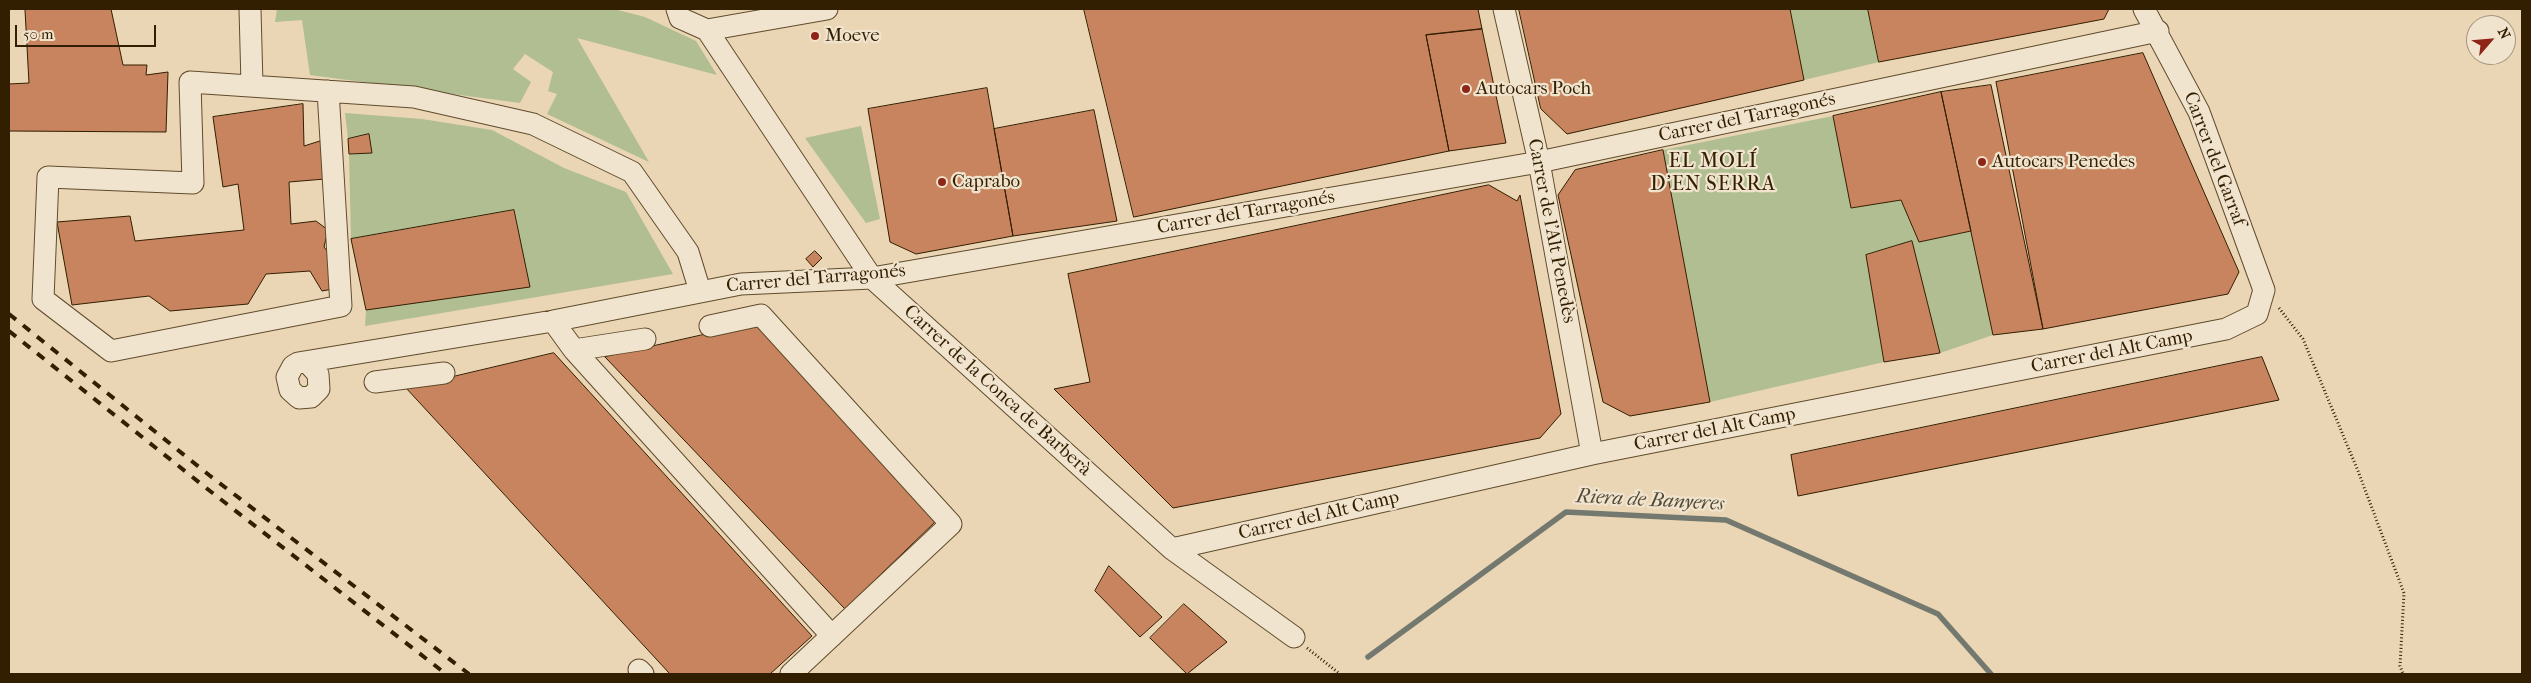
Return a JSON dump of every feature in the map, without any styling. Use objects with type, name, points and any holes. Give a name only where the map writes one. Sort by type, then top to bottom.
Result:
[{"type":"street","points":[[250,9],[252,85]]},
{"type":"street","points":[[677,9],[680,18],[707,30],[827,9]]},
{"type":"street","name":"Carrer de l'Alt Penedès","points":[[1504,9],[1539,162],[1592,454]]},
{"type":"street","name":"Carrer del Garraf","points":[[2144,9],[2158,31],[2199,112],[2264,290]]},
{"type":"street","name":"Carrer de la Conca de Barberà","points":[[707,30],[872,278],[1172,550],[1294,637]]},
{"type":"street","name":"Carrer del Tarragonés","points":[[321,361],[553,321],[741,284],[872,278],[1539,162],[2158,31]]},
{"type":"street","points":[[328,91],[341,306],[111,351],[43,299],[48,177],[193,183],[190,82],[414,96],[533,124],[632,172],[688,252],[700,292]]},
{"type":"street","name":"Carrer del Alt Camp","points":[[1172,550],[1592,454],[2226,329],[2257,314],[2264,290]]},
{"type":"street","points":[[710,326],[761,315],[951,524],[791,674]]},
{"type":"street","points":[[553,321],[574,350],[832,636]]},
{"type":"street","points":[[574,350],[645,339]]},
{"type":"street","points":[[375,382],[444,373]]},
{"type":"path","points":[[2264,290],[2303,339],[2404,593],[2400,666],[2403,674]]},
{"type":"path","points":[[1294,637],[1340,674]]},
{"type":"green space","points":[[277,9],[614,9],[645,17],[696,41],[717,75],[577,38],[649,162],[547,114],[557,94],[548,91],[553,72],[525,54],[513,69],[531,82],[520,103],[310,75],[302,20],[275,22]]},
{"type":"green space","points":[[1790,9],[1868,9],[1879,62],[1804,80]]},
{"type":"green space","points":[[345,113],[422,119],[492,130],[564,168],[626,192],[673,274],[365,326],[366,310],[529,286],[514,210],[351,239],[349,154],[372,152],[369,134],[348,139]]},
{"type":"green space","points":[[1833,116],[1851,208],[1901,200],[1919,242],[1971,231],[1993,335],[1940,353],[1912,242],[1866,255],[1884,362],[1710,402],[1663,150]]},
{"type":"green space","points":[[861,126],[880,219],[866,223],[805,138]]},
{"type":"building","points":[[111,9],[123,65],[147,65],[146,75],[168,72],[166,132],[9,131],[9,84],[29,83],[25,10]]},
{"type":"building","points":[[1084,9],[1478,9],[1482,29],[1426,35],[1449,151],[1134,217]]},
{"type":"building","points":[[1519,9],[1790,9],[1804,80],[1567,134],[1541,109]]},
{"type":"building","points":[[1868,9],[2109,9],[2104,19],[1879,62]]},
{"type":"building","name":"Autocars Poch","points":[[1482,29],[1506,143],[1449,151],[1426,35]]},
{"type":"building","points":[[2143,53],[2239,272],[2228,294],[2043,329],[1996,82]]},
{"type":"building","name":"Autocars Penedes","points":[[1991,85],[2043,329],[1993,335],[1941,92]]},
{"type":"building","name":"Caprabo","points":[[987,88],[1013,236],[916,254],[890,242],[868,109]]},
{"type":"building","points":[[1941,92],[1971,231],[1919,242],[1901,200],[1851,208],[1833,116]]},
{"type":"building","points":[[303,104],[304,146],[323,140],[325,179],[289,182],[291,224],[316,221],[328,230],[324,247],[333,258],[333,289],[322,291],[310,271],[266,274],[248,304],[170,311],[149,296],[72,305],[57,222],[130,216],[135,241],[244,230],[238,184],[223,187],[213,117]]},
{"type":"building","points":[[1094,110],[1117,221],[1013,236],[994,129]]},
{"type":"building","points":[[369,134],[372,153],[349,154],[348,139]]},
{"type":"building","points":[[1663,150],[1710,402],[1630,416],[1603,402],[1558,195],[1575,170]]},
{"type":"building","points":[[1489,185],[1517,201],[1520,195],[1561,414],[1540,438],[1173,508],[1054,389],[1090,382],[1068,274]]},
{"type":"building","points":[[514,210],[530,287],[366,310],[351,239]]},
{"type":"building","points":[[1912,241],[1940,353],[1884,362],[1866,255]]},
{"type":"building","points":[[815,251],[822,258],[813,267],[806,259]]},
{"type":"building","points":[[756,323],[936,521],[845,609],[605,357]]},
{"type":"building","points":[[554,353],[812,636],[770,674],[670,674],[406,388]]},
{"type":"building","points":[[2262,357],[2279,400],[1798,496],[1791,455]]},
{"type":"building","points":[[1109,566],[1162,617],[1140,637],[1095,591]]},
{"type":"building","points":[[1184,604],[1227,642],[1187,674],[1150,638]]},
{"type":"waterway","name":"Riera de Banyeres","points":[[1368,657],[1566,512],[1726,520],[1938,614],[1991,674]]},
{"type":"railway","points":[[9,314],[209,475],[469,674]]},
{"type":"railway","points":[[9,331],[210,491],[446,674]]},
{"type":"place","name":"Moeve","points":[[815,36]]},
{"type":"place","name":"Autocars Poch","points":[[1466,89]]},
{"type":"place","name":"Autocars Penedes","points":[[1982,162]]},
{"type":"place","name":"Caprabo","points":[[942,182]]},
{"type":"district","name":"EL MOLÍ D'EN SERRA","points":[[1713,174]]}]
